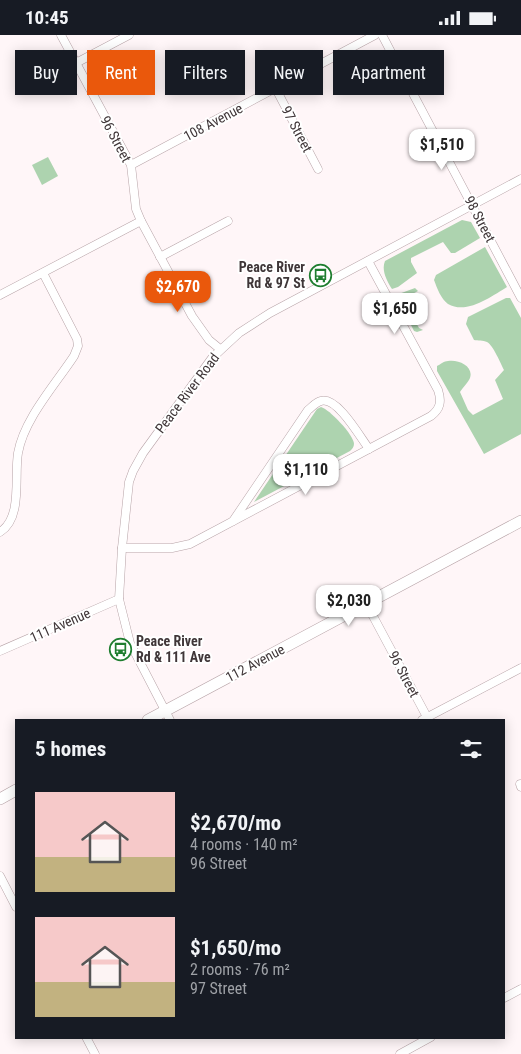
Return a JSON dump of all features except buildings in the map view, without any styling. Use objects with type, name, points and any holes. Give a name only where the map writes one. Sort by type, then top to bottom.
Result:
[{"type":"street","name":"96 Street","points":[[61,35],[69,50]]},
{"type":"street","points":[[77,62],[129,35]]},
{"type":"street","name":"108 Avenue","points":[[323,63],[375,35]]},
{"type":"street","name":"98 Street","points":[[382,35],[521,298]]},
{"type":"street","name":"96 Street","points":[[77,65],[131,165],[136,209],[141,221],[199,327],[209,340],[220,349]]},
{"type":"street","name":"108 Avenue","points":[[131,165],[265,95]]},
{"type":"street","name":"97 Street","points":[[279,95],[318,169]]},
{"type":"street","name":"Peace River Road","points":[[167,715],[130,643],[119,599],[127,494],[132,471],[143,453],[193,382],[220,349],[239,333],[270,313],[521,179]]},
{"type":"street","points":[[0,295],[141,221]]},
{"type":"street","points":[[160,257],[228,221]]},
{"type":"street","points":[[122,548],[172,548],[190,544],[430,416],[436,411],[440,404],[438,390],[368,261]]},
{"type":"street","points":[[0,532],[8,527],[13,518],[18,454],[24,432],[74,357],[78,346],[75,333],[43,273]]},
{"type":"street","points":[[232,523],[308,410],[315,403],[321,400],[333,403],[368,449]]},
{"type":"street","name":"112 Avenue","points":[[152,719],[167,715],[366,603],[521,521]]},
{"type":"street","name":"111 Avenue","points":[[0,651],[119,599]]},
{"type":"street","name":"96 Street","points":[[366,603],[424,719]]},
{"type":"street","points":[[424,719],[521,668]]},
{"type":"street","points":[[0,799],[15,791]]},
{"type":"street","points":[[0,876],[15,905]]},
{"type":"street","points":[[505,997],[521,989]]},
{"type":"street","points":[[87,1039],[95,1054]]},
{"type":"street","points":[[400,1054],[427,1039]]},
{"type":"green space","points":[[48,157],[58,176],[42,185],[32,165]]},
{"type":"green space","points":[[462,220],[471,222],[480,238],[455,253],[451,253],[443,242],[411,258],[417,273],[398,287],[392,289],[384,272],[385,261]]},
{"type":"green space","points":[[485,247],[507,287],[471,306],[455,307],[448,304],[436,286],[434,280],[436,275]]},
{"type":"green space","points":[[415,288],[418,291],[403,299],[419,328],[423,330],[417,332],[414,331],[396,295]]},
{"type":"green space","points":[[506,298],[510,298],[521,318],[521,434],[484,454],[437,371],[437,366],[452,361],[464,364],[470,370],[470,378],[460,392],[468,410],[473,415],[503,399],[495,380],[504,370],[499,359],[487,342],[474,340],[466,324],[468,317]]},
{"type":"green space","points":[[321,407],[330,412],[346,429],[353,440],[353,448],[254,502],[317,409]]},
{"type":"place","name":"Peace River Rd & 97 St","points":[[321,275]]},
{"type":"place","name":"Peace River Rd & 111 Ave","points":[[120,649]]}]
